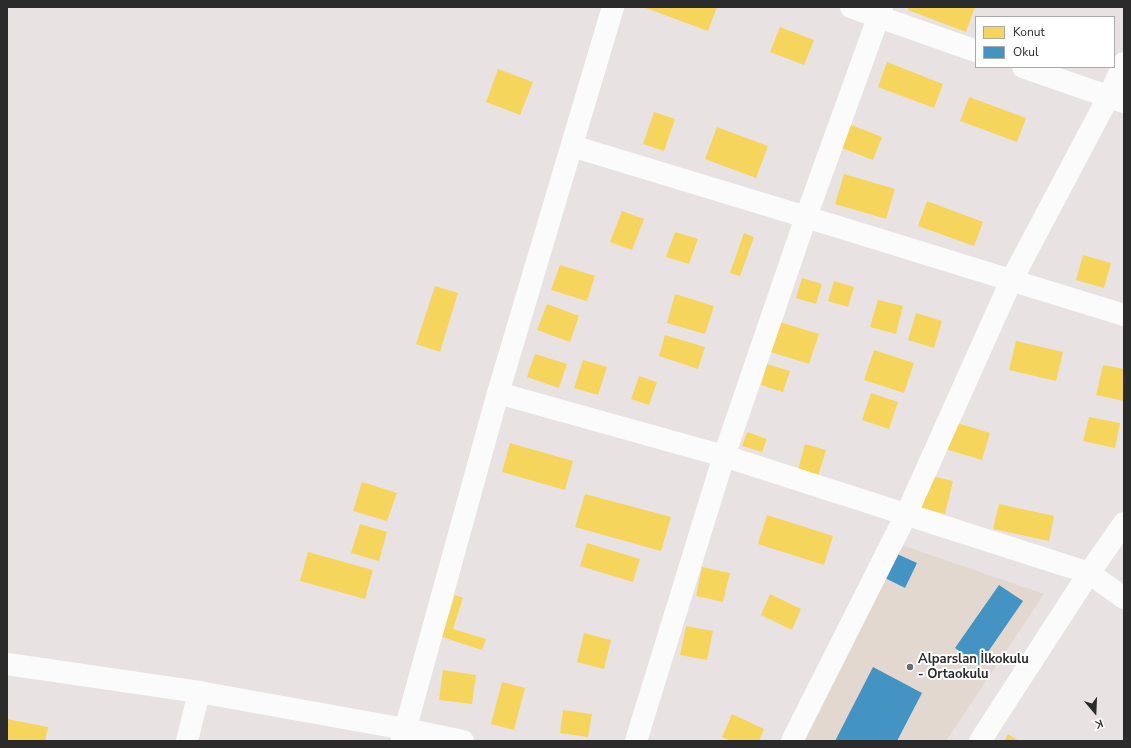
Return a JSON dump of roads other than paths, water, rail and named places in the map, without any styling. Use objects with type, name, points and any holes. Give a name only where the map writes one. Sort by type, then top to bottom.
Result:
[{"type":"street","points":[[403,735],[498,393],[614,7]]},
{"type":"street","points":[[851,7],[880,12],[975,51]]},
{"type":"street","points":[[636,741],[724,456],[806,217],[880,12]]},
{"type":"street","points":[[792,741],[906,515],[1011,281],[1116,99],[1124,63]]},
{"type":"street","points":[[1026,68],[1116,99]]},
{"type":"street","points":[[572,146],[1124,315]]},
{"type":"street","points":[[498,393],[724,456],[1089,573],[1124,598]]},
{"type":"street","points":[[980,741],[1089,573],[1124,523]]},
{"type":"street","points":[[7,664],[199,692],[403,735],[463,741]]},
{"type":"street","points":[[187,741],[199,692]]},
{"type":"place","name":"Alparslan İlkokulu - Ortaokulu","points":[[910,667]]}]
